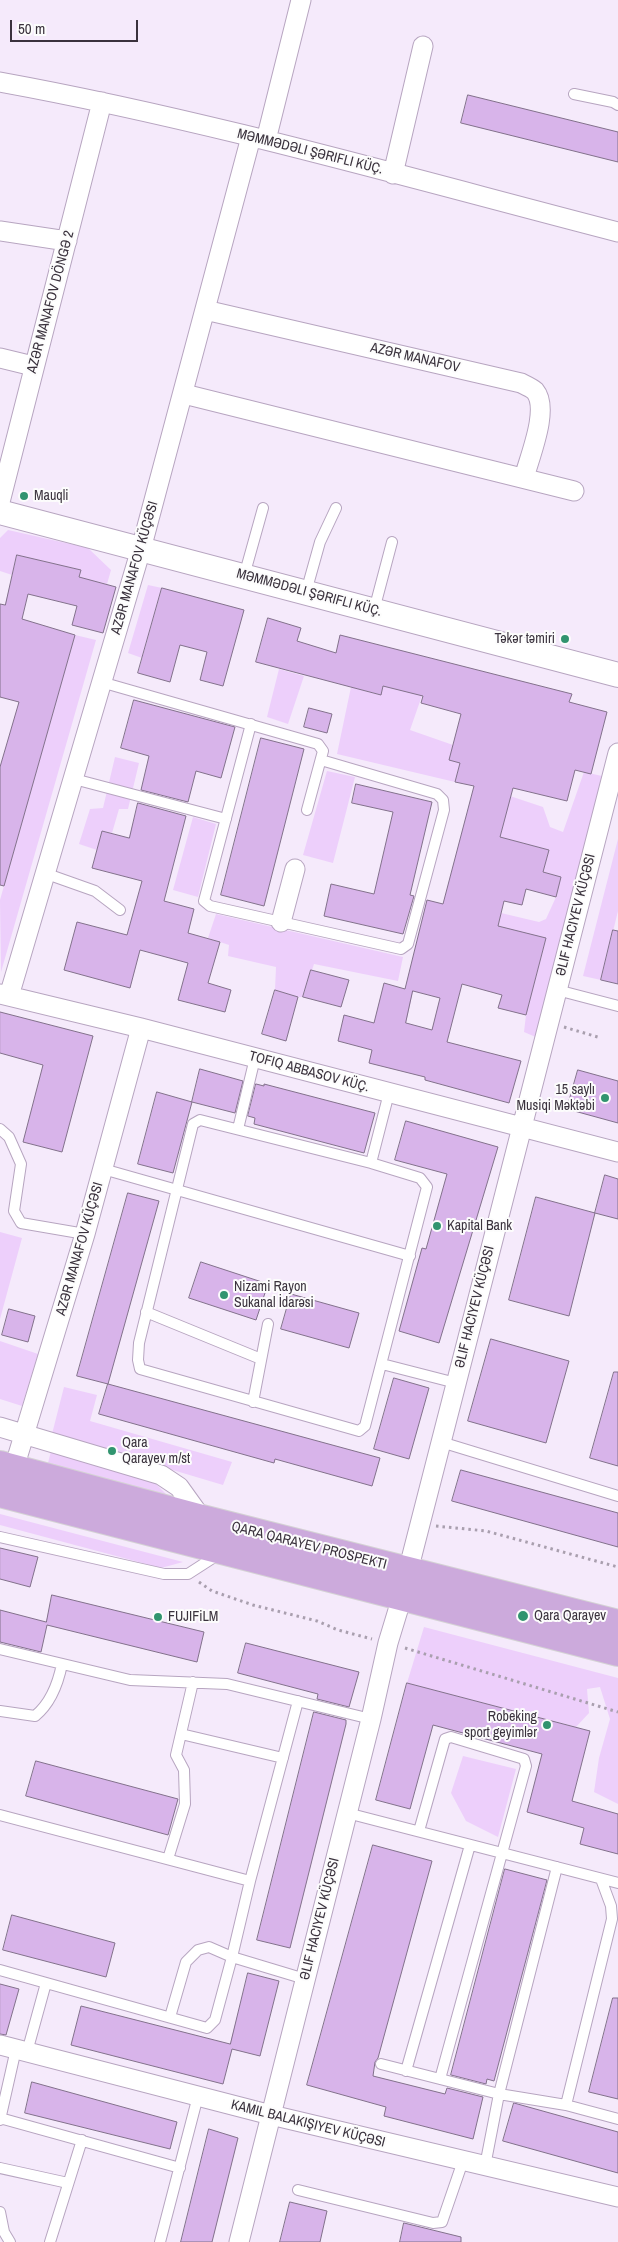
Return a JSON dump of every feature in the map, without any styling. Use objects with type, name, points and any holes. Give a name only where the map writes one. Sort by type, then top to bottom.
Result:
[{"type":"main road","name":"QARA QARAYEV PROSPEKTI","points":[[7,1467],[202,1520],[618,1624]]},
{"type":"main road","name":"QARA QARAYEV PROSPEKTI","points":[[3,1494],[618,1652]]},
{"type":"street","name":"AZƏR MANAFOV KÜÇƏSI","points":[[5,995],[47,874],[141,549],[205,310],[301,0]]},
{"type":"street","points":[[393,174],[423,46]]},
{"type":"street","name":"MƏMMƏDƏLI ŞƏRIFLI KÜÇ.","points":[[0,82],[102,102],[258,139],[618,232]]},
{"type":"street","name":"AZƏR MANAFOV DÖNGƏ 2","points":[[0,502],[33,366],[102,102]]},
{"type":"street","points":[[0,231],[67,241]]},
{"type":"street","name":"AZƏR MANAFOV","points":[[205,310],[521,383],[534,390],[540,402],[541,417],[524,478]]},
{"type":"street","points":[[0,358],[33,366]]},
{"type":"street","points":[[184,394],[574,491]]},
{"type":"street","name":"MƏMMƏDƏLI ŞƏRIFLI KÜÇ.","points":[[0,512],[618,675]]},
{"type":"street","points":[[408,1571],[618,753]]},
{"type":"street","points":[[281,922],[295,869]]},
{"type":"street","name":"TOFIQ ABBASOV KÜÇ.","points":[[5,995],[142,1028],[618,1152]]},
{"type":"street","name":"AZƏR MANAFOV KÜÇƏSI","points":[[3,1494],[7,1467],[23,1433],[85,1234],[142,1028]]},
{"type":"street","points":[[0,1427],[162,1475],[179,1487],[202,1520]]},
{"type":"street","points":[[239,2242],[371,1719],[388,1643],[402,1597]]},
{"type":"street","name":"KAMIL BALAKIŞIYEV KÜÇƏSI","points":[[14,2048],[271,2115],[618,2197]]},
{"type":"lane","points":[[574,94],[613,102],[618,105]]},
{"type":"lane","points":[[244,576],[263,508]]},
{"type":"lane","points":[[306,592],[320,542],[336,508]]},
{"type":"lane","points":[[374,610],[392,542]]},
{"type":"lane","points":[[101,682],[318,744],[322,751],[321,760],[307,810]]},
{"type":"lane","points":[[251,724],[204,900],[210,906],[401,949],[408,944],[444,810],[443,800],[437,794],[321,760]]},
{"type":"lane","points":[[74,779],[226,819]]},
{"type":"lane","points":[[47,874],[95,891],[120,910]]},
{"type":"lane","points":[[557,990],[618,1006]]},
{"type":"lane","points":[[238,1129],[255,1058]]},
{"type":"lane","points":[[372,1163],[389,1093]]},
{"type":"lane","points":[[200,1120],[238,1129],[372,1163],[420,1178],[427,1187],[365,1426],[359,1431],[140,1369],[138,1360],[139,1342],[193,1124],[200,1120]]},
{"type":"lane","points":[[0,1129],[9,1137],[21,1164],[14,1211],[21,1222],[85,1234]]},
{"type":"lane","points":[[103,1169],[410,1256]]},
{"type":"lane","points":[[146,1312],[261,1359]]},
{"type":"lane","points":[[253,1402],[268,1324]]},
{"type":"lane","points":[[382,1364],[456,1383]]},
{"type":"lane","points":[[441,1442],[618,1496]]},
{"type":"lane","points":[[0,1537],[164,1574],[188,1574],[224,1552]]},
{"type":"lane","points":[[0,1649],[130,1680],[227,1684],[371,1719]]},
{"type":"lane","points":[[0,1711],[35,1716],[44,1709],[51,1698],[62,1664]]},
{"type":"lane","points":[[168,1859],[185,1804],[184,1770],[176,1755],[192,1682]]},
{"type":"lane","points":[[0,1970],[207,2028],[215,2020],[298,1701]]},
{"type":"lane","points":[[181,1734],[283,1758]]},
{"type":"lane","points":[[419,1831],[445,1739],[451,1737],[524,1759],[526,1766],[440,2079]]},
{"type":"lane","points":[[347,1813],[618,1883]]},
{"type":"lane","points":[[0,1815],[250,1881]]},
{"type":"lane","points":[[406,2071],[470,1845]]},
{"type":"lane","points":[[485,2166],[500,2094],[557,1867]]},
{"type":"lane","points":[[566,2105],[612,1919],[611,1906],[601,1879]]},
{"type":"lane","points":[[170,2017],[186,1962],[198,1950],[209,1947],[232,1957],[305,1978]]},
{"type":"lane","points":[[46,1983],[14,2048],[4,2079],[0,2119],[180,2168]]},
{"type":"lane","points":[[381,2064],[500,2094],[566,2105],[618,2119]]},
{"type":"lane","points":[[160,2242],[198,2096]]},
{"type":"lane","points":[[50,2242],[82,2140]]},
{"type":"lane","points":[[298,2190],[433,2223],[442,2222],[463,2161]]},
{"type":"lane","points":[[0,2168],[68,2183]]},
{"type":"lane","points":[[0,2212],[4,2232],[10,2242]]},
{"type":"path","points":[[549,1022],[601,1038]]},
{"type":"path","points":[[420,1526],[486,1531],[618,1567]]},
{"type":"path","points":[[188,1574],[212,1591],[253,1605],[317,1621],[338,1630],[388,1643],[618,1712]]},
{"type":"shaded area","points":[[8,530],[88,548],[111,570],[107,584],[79,579],[81,570],[17,555],[12,575],[0,571],[0,538]]},
{"type":"shaded area","points":[[148,585],[162,588],[142,658],[128,653]]},
{"type":"shaded area","points":[[75,635],[96,640],[1,972],[0,900]]},
{"type":"shaded area","points":[[279,669],[304,676],[288,724],[267,717]]},
{"type":"shaded area","points":[[426,684],[410,730],[453,745],[460,763],[455,782],[337,754],[351,687],[380,695],[383,686]]},
{"type":"shaded area","points":[[115,757],[139,763],[128,809],[119,809],[112,833],[102,831],[97,850],[79,844],[90,809],[103,808]]},
{"type":"shaded area","points":[[327,771],[355,777],[333,863],[303,855]]},
{"type":"shaded area","points":[[584,772],[602,776],[538,1038],[524,1032],[526,1015],[546,939],[498,926],[501,913],[539,922],[546,919],[556,897],[561,877],[543,872],[549,850],[500,837],[510,796],[543,807],[550,827],[563,832]]},
{"type":"shaded area","points":[[193,817],[216,824],[198,897],[173,890]]},
{"type":"shaded area","points":[[618,839],[618,911],[601,980],[583,976]]},
{"type":"shaded area","points":[[216,914],[403,957],[398,981],[314,964],[303,997],[275,990],[276,967],[228,956],[229,945],[208,938]]},
{"type":"shaded area","points":[[0,1232],[22,1238],[0,1319]]},
{"type":"shaded area","points":[[0,1341],[38,1354],[22,1406],[0,1399]]},
{"type":"shaded area","points":[[64,1387],[97,1395],[90,1421],[232,1462],[223,1485],[52,1434]]},
{"type":"shaded area","points":[[51,1451],[153,1481],[168,1496],[48,1463]]},
{"type":"shaded area","points":[[0,1514],[183,1562],[161,1568],[0,1525]]},
{"type":"shaded area","points":[[424,1627],[618,1678],[618,1804],[594,1792],[599,1758],[610,1719],[600,1687],[587,1689],[589,1713],[576,1727],[407,1683]]},
{"type":"shaded area","points":[[463,1756],[516,1769],[498,1837],[466,1821],[451,1793]]},
{"type":"building","points":[[468,95],[618,132],[618,162],[461,123]]},
{"type":"building","points":[[17,555],[81,570],[79,577],[116,587],[103,633],[72,625],[77,606],[28,594],[22,619],[75,635],[4,886],[0,885],[0,767],[19,702],[0,697],[0,604],[5,605]]},
{"type":"building","points":[[162,588],[244,610],[223,686],[200,680],[207,652],[180,645],[170,682],[138,673]]},
{"type":"building","points":[[268,618],[301,628],[297,641],[336,653],[340,635],[572,694],[569,702],[607,712],[591,774],[575,770],[567,801],[513,788],[500,837],[549,850],[543,872],[561,877],[556,897],[526,889],[522,905],[504,901],[498,926],[546,938],[526,1015],[498,1008],[502,995],[462,984],[447,1042],[521,1061],[509,1103],[425,1080],[425,1077],[369,1063],[372,1050],[338,1041],[344,1015],[374,1023],[384,983],[405,989],[427,900],[443,904],[474,786],[455,782],[460,763],[449,760],[461,714],[421,703],[423,696],[383,686],[381,695],[256,662]],"holes":[[[413,991],[440,998],[432,1030],[406,1023]]]},
{"type":"building","points":[[134,700],[235,727],[221,778],[196,771],[188,802],[141,790],[149,756],[121,748]]},
{"type":"building","points":[[309,708],[332,714],[327,733],[304,727]]},
{"type":"building","points":[[261,738],[304,749],[264,906],[221,895]]},
{"type":"building","points":[[356,784],[432,802],[410,895],[414,896],[403,934],[324,916],[331,884],[374,894],[393,812],[352,803]]},
{"type":"building","points":[[138,803],[186,816],[164,901],[194,909],[188,933],[220,942],[208,983],[231,990],[225,1012],[178,1000],[188,963],[140,950],[130,988],[64,970],[77,922],[127,935],[142,881],[92,868],[102,831],[129,838]]},
{"type":"building","points":[[613,930],[618,931],[618,984],[601,980]]},
{"type":"building","points":[[311,970],[349,980],[341,1007],[303,997]]},
{"type":"building","points":[[275,990],[298,997],[286,1041],[262,1034]]},
{"type":"building","points":[[0,1012],[93,1036],[62,1152],[23,1142],[43,1065],[0,1053]]},
{"type":"building","points":[[200,1069],[243,1081],[235,1113],[192,1102]]},
{"type":"building","points":[[578,1070],[618,1081],[618,1123],[567,1109]]},
{"type":"building","points":[[256,1084],[264,1086],[264,1084],[375,1113],[364,1153],[254,1124],[255,1118],[248,1116]]},
{"type":"building","points":[[157,1092],[192,1102],[173,1173],[138,1164]]},
{"type":"building","points":[[406,1121],[498,1147],[439,1343],[399,1331],[422,1248],[426,1249],[447,1174],[395,1160]]},
{"type":"building","points":[[605,1175],[618,1179],[618,1219],[595,1213]]},
{"type":"building","points":[[128,1193],[159,1201],[108,1384],[77,1376]]},
{"type":"building","points":[[536,1197],[595,1213],[569,1316],[509,1300]]},
{"type":"building","points":[[201,1262],[268,1284],[256,1320],[189,1298]]},
{"type":"building","points":[[291,1294],[359,1313],[349,1348],[281,1329]]},
{"type":"building","points":[[9,1309],[35,1316],[28,1342],[2,1335]]},
{"type":"building","points":[[491,1339],[569,1361],[546,1443],[468,1421]]},
{"type":"building","points":[[614,1372],[618,1372],[618,1466],[590,1458]]},
{"type":"building","points":[[394,1378],[429,1388],[409,1459],[374,1449]]},
{"type":"building","points":[[108,1384],[380,1458],[372,1486],[275,1459],[274,1463],[99,1414]]},
{"type":"building","points":[[461,1470],[618,1513],[618,1547],[452,1501]]},
{"type":"building","points":[[0,1548],[38,1557],[30,1587],[0,1579]]},
{"type":"building","points":[[52,1595],[204,1632],[197,1662],[47,1625],[41,1652],[0,1642],[0,1610],[46,1622]]},
{"type":"building","points":[[246,1643],[359,1672],[349,1707],[317,1699],[318,1694],[238,1673]]},
{"type":"building","points":[[407,1683],[590,1731],[572,1801],[618,1814],[618,1854],[580,1844],[584,1828],[527,1812],[542,1754],[433,1725],[410,1809],[376,1800]]},
{"type":"building","points":[[314,1712],[346,1720],[346,1724],[290,1948],[257,1940]]},
{"type":"building","points":[[36,1761],[178,1799],[168,1835],[26,1796]]},
{"type":"building","points":[[373,1845],[432,1861],[378,2058],[375,2062],[373,2076],[445,2094],[447,2088],[483,2097],[473,2139],[384,2116],[386,2107],[307,2085]]},
{"type":"building","points":[[505,1869],[547,1880],[494,2081],[487,2079],[486,2084],[451,2075]]},
{"type":"building","points":[[12,1915],[115,1943],[106,1977],[3,1950]]},
{"type":"building","points":[[248,1973],[279,1981],[260,2056],[232,2049],[223,2084],[71,2045],[81,2006],[230,2044]]},
{"type":"building","points":[[0,1984],[19,1989],[6,2035],[0,2034]]},
{"type":"building","points":[[613,1998],[618,1998],[618,2099],[589,2092]]},
{"type":"building","points":[[32,2082],[177,2122],[170,2149],[25,2113]]},
{"type":"building","points":[[514,2103],[618,2132],[618,2173],[503,2141]]},
{"type":"building","points":[[209,2129],[238,2138],[212,2242],[181,2242]]},
{"type":"building","points":[[290,2202],[327,2211],[320,2242],[280,2242]]},
{"type":"building","points":[[404,2223],[461,2237],[461,2242],[400,2242]]},
{"type":"place","name":"Mauqli","points":[[24,496]]},
{"type":"place","name":"Təkər təmiri","points":[[565,639]]},
{"type":"place","name":"15 saylı Musiqi Məktəbi","points":[[605,1098]]},
{"type":"place","name":"Kapital Bank","points":[[437,1226]]},
{"type":"place","name":"Nizami Rayon Sukanal İdarəsi","points":[[224,1295]]},
{"type":"place","name":"Qara Qarayev m/st","points":[[112,1451]]},
{"type":"place","name":"Qara Qarayev","points":[[523,1616]]},
{"type":"place","name":"FUJIFiLM","points":[[158,1617]]},
{"type":"place","name":"Robeking sport geyimlər","points":[[547,1725]]}]
